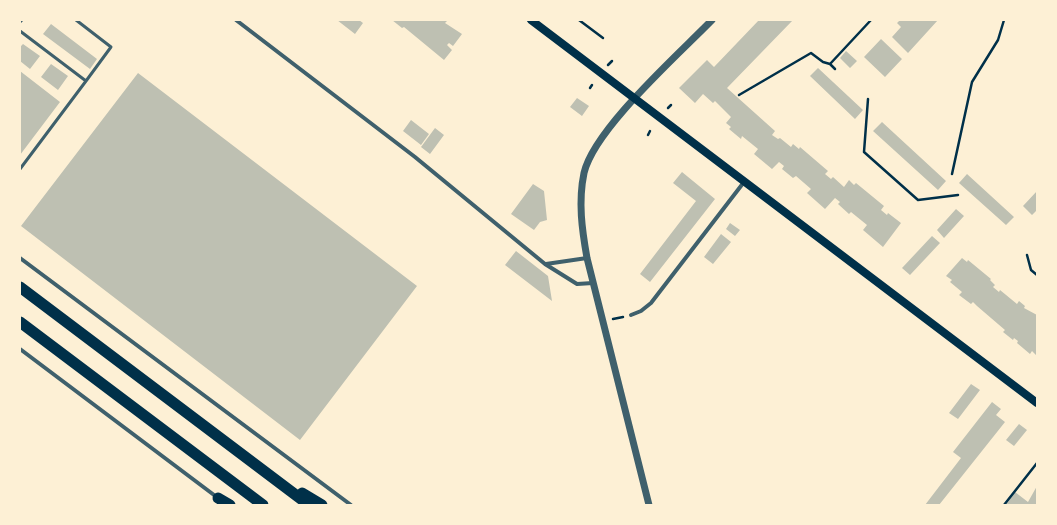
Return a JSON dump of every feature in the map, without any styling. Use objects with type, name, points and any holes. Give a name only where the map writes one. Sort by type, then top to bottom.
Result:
[{"type":"highway","points":[[20,287],[309,505]]},
{"type":"highway","points":[[20,322],[263,505]]},
{"type":"highway","points":[[246,458],[322,505]]},
{"type":"highway","points":[[218,498],[229,505]]},
{"type":"main road","points":[[531,20],[1037,403]]},
{"type":"street","points":[[236,20],[415,158],[545,264],[577,284],[593,282]]},
{"type":"street","points":[[648,505],[586,258],[580,206],[584,172],[593,151],[614,122],[635,98],[712,20]]},
{"type":"street","points":[[631,315],[641,311],[651,303],[744,182]]},
{"type":"street","points":[[20,258],[352,505]]},
{"type":"street","points":[[545,264],[586,258]]},
{"type":"street","points":[[20,349],[218,498]]},
{"type":"lane","points":[[20,169],[111,47],[76,20]]},
{"type":"lane","points":[[20,31],[86,81]]},
{"type":"path","points":[[579,20],[603,38]]},
{"type":"path","points":[[830,64],[871,20]]},
{"type":"path","points":[[952,174],[972,82],[998,40],[1004,20]]},
{"type":"path","points":[[739,95],[811,52],[823,62],[830,64],[835,69]]},
{"type":"path","points":[[608,65],[612,61]]},
{"type":"path","points":[[868,99],[864,152],[918,200],[958,195]]},
{"type":"path","points":[[668,108],[671,105]]},
{"type":"path","points":[[648,135],[650,131]]},
{"type":"path","points":[[1027,256],[1031,270],[1037,275]]},
{"type":"path","points":[[602,321],[631,315]]},
{"type":"path","points":[[1004,505],[1037,463]]},
{"type":"building","points":[[337,20],[359,20],[363,23],[355,34]]},
{"type":"building","points":[[392,20],[446,20],[447,21],[445,23],[462,34],[453,46],[449,43],[447,45],[452,50],[444,60],[404,27],[402,28]]},
{"type":"building","points":[[759,20],[793,20],[727,88],[775,131],[772,135],[778,139],[780,138],[791,147],[793,144],[799,149],[800,147],[828,171],[825,174],[831,179],[833,177],[844,187],[849,180],[854,185],[856,183],[884,206],[881,210],[887,215],[888,213],[901,223],[883,247],[863,230],[867,225],[851,212],[849,214],[838,204],[840,202],[835,198],[825,209],[807,193],[811,189],[796,176],[793,178],[782,169],[784,166],[779,162],[772,169],[754,154],[758,149],[742,136],[741,139],[729,129],[731,127],[726,123],[731,117],[715,101],[713,103],[703,94],[695,103],[679,88],[707,60],[714,67]]},
{"type":"building","points":[[900,20],[938,20],[908,53],[892,37],[901,27],[897,23]]},
{"type":"building","points":[[51,24],[97,59],[90,69],[43,34]]},
{"type":"building","points":[[881,39],[902,59],[885,77],[864,57]]},
{"type":"building","points":[[23,44],[40,56],[30,69],[20,61],[20,47]]},
{"type":"building","points":[[846,51],[857,61],[850,68],[840,58]]},
{"type":"building","points":[[51,64],[68,76],[58,90],[41,77]]},
{"type":"building","points":[[818,68],[863,110],[855,119],[810,76]]},
{"type":"building","points":[[20,71],[60,102],[20,155]]},
{"type":"building","points":[[138,73],[417,286],[300,440],[21,226]]},
{"type":"building","points":[[577,98],[589,106],[582,116],[570,107]]},
{"type":"building","points":[[411,120],[429,134],[421,145],[403,131]]},
{"type":"building","points":[[882,122],[946,181],[938,190],[873,131]]},
{"type":"building","points":[[435,128],[444,135],[430,154],[421,147]]},
{"type":"building","points":[[682,172],[715,199],[650,282],[640,274],[696,201],[673,183]]},
{"type":"building","points":[[967,174],[1014,217],[1006,225],[959,183]]},
{"type":"building","points":[[533,184],[544,191],[547,220],[540,222],[534,230],[511,214]]},
{"type":"building","points":[[1037,191],[1037,210],[1032,215],[1023,206]]},
{"type":"building","points":[[956,209],[964,216],[944,238],[937,230]]},
{"type":"building","points":[[730,223],[740,230],[735,236],[726,229]]},
{"type":"building","points":[[721,234],[731,242],[713,264],[704,257]]},
{"type":"building","points":[[932,236],[940,243],[910,275],[902,268]]},
{"type":"building","points":[[516,251],[548,276],[552,301],[505,265]]},
{"type":"building","points":[[962,258],[967,262],[968,260],[991,279],[990,280],[995,285],[993,287],[999,292],[1000,290],[1017,304],[1019,301],[1025,306],[1024,308],[1037,315],[1037,356],[1032,351],[1030,354],[1017,343],[1018,341],[1014,338],[1013,340],[1003,332],[1005,330],[973,302],[971,304],[959,295],[962,292],[950,282],[952,280],[946,276]]},
{"type":"building","points":[[971,384],[980,390],[958,419],[949,413]]},
{"type":"building","points":[[992,402],[1001,409],[996,415],[1005,422],[939,505],[925,505],[961,458],[953,452]]},
{"type":"building","points":[[1019,424],[1027,430],[1014,446],[1006,440]]},
{"type":"building","points":[[1037,486],[1037,505],[1006,505],[1015,492],[1028,502]]}]
